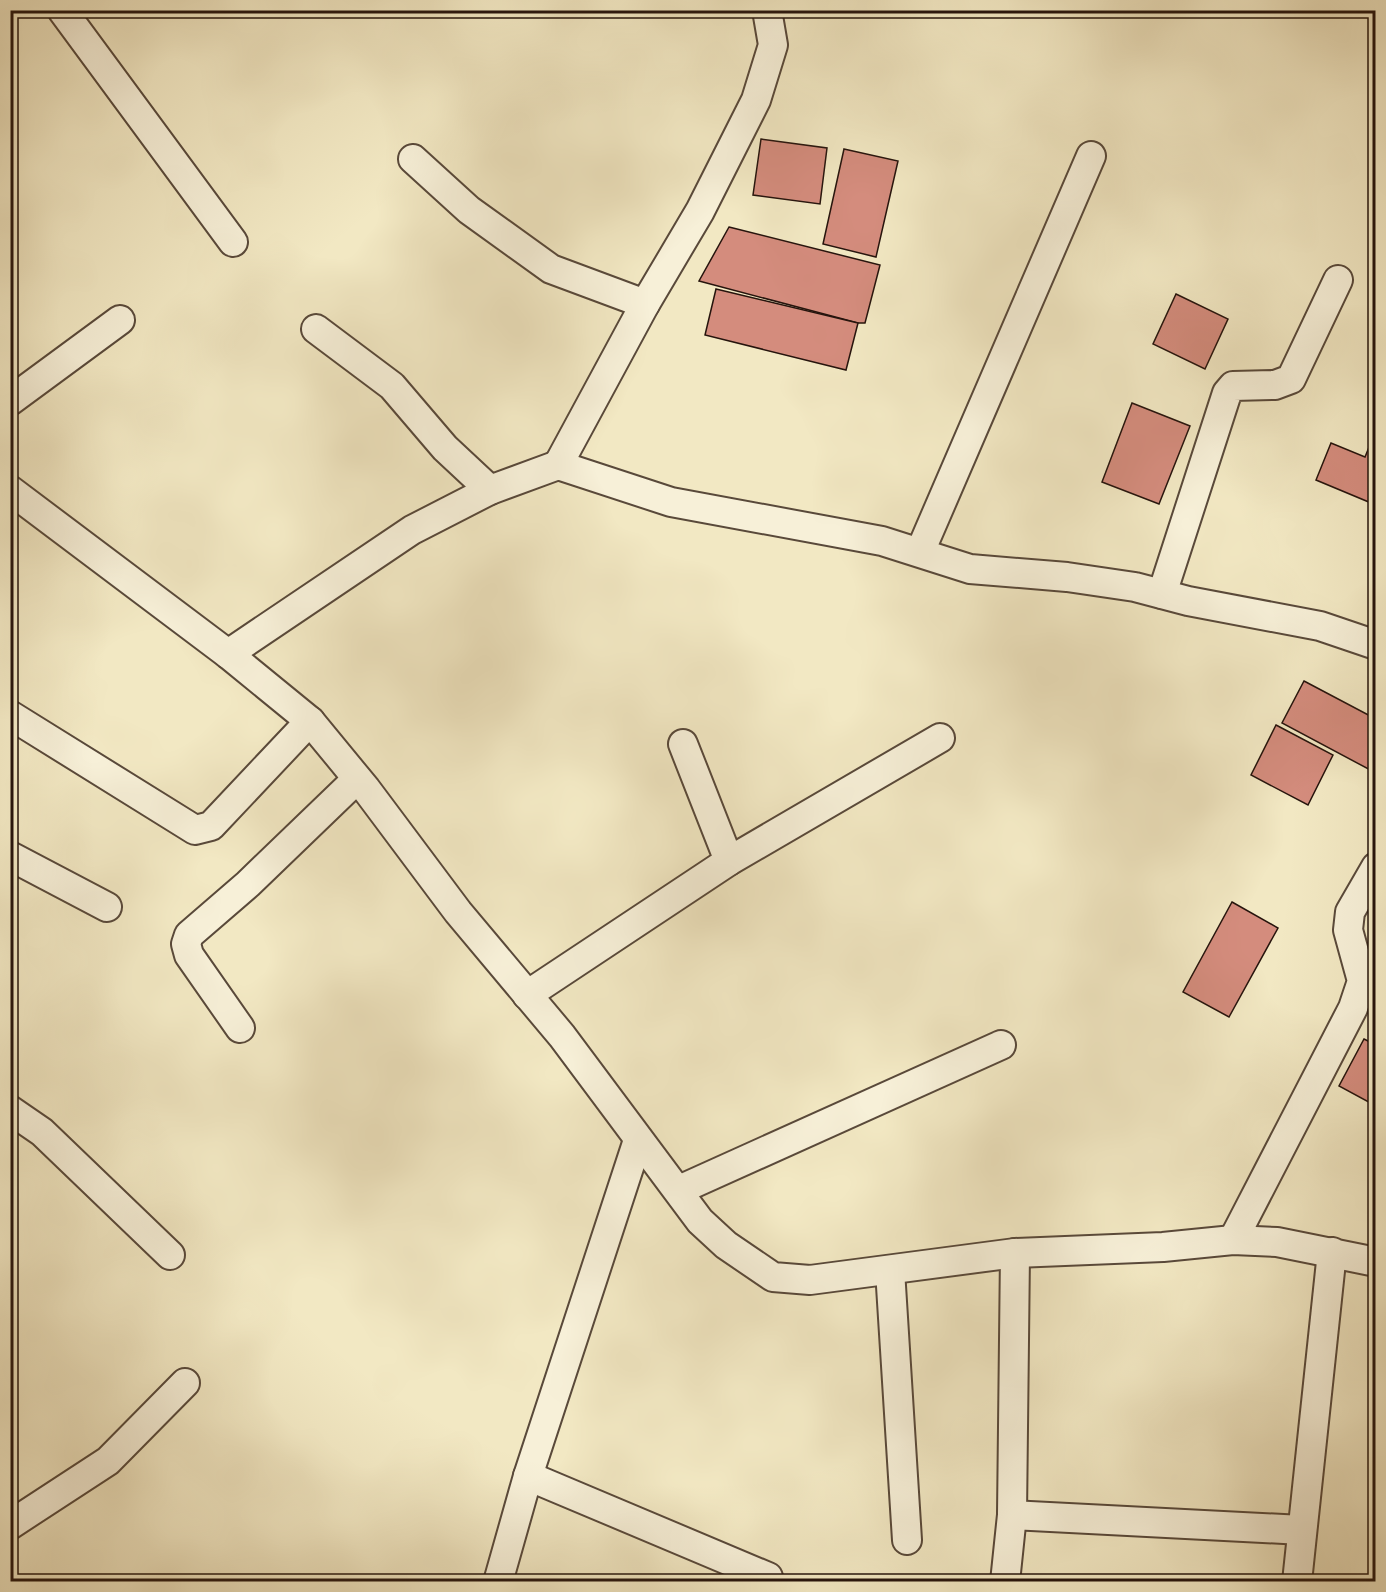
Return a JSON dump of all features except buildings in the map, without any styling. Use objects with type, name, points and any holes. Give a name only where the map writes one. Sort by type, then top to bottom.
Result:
[{"type":"street","points":[[62,10],[233,242]]},
{"type":"street","points":[[558,465],[645,304],[700,211],[756,100],[773,45],[767,10]]},
{"type":"street","points":[[920,552],[1091,156]]},
{"type":"street","points":[[413,159],[469,210],[551,269],[645,304]]},
{"type":"street","points":[[1162,594],[1227,393],[1233,386],[1275,385],[1292,379],[1338,280]]},
{"type":"street","points":[[10,401],[120,320]]},
{"type":"street","points":[[315,329],[392,386],[445,448],[489,490]]},
{"type":"street","points":[[228,654],[412,530],[489,490],[558,465],[670,502],[882,542],[970,569],[1067,577],[1135,587],[1320,626],[1376,645]]},
{"type":"street","points":[[12,494],[228,654],[310,721],[458,912],[562,1036],[700,1221],[726,1245],[774,1277],[810,1280],[1015,1253],[1163,1247],[1233,1240],[1277,1242],[1376,1262]]},
{"type":"street","points":[[10,715],[195,830],[211,826],[310,721]]},
{"type":"street","points":[[527,995],[729,861],[940,738]]},
{"type":"street","points":[[682,744],[729,861]]},
{"type":"street","points":[[240,1028],[189,954],[186,944],[189,935],[248,884],[357,779]]},
{"type":"street","points":[[10,856],[107,907]]},
{"type":"street","points":[[1233,1240],[1353,1008],[1362,981],[1348,930],[1350,912],[1376,867]]},
{"type":"street","points":[[679,1190],[1001,1045]]},
{"type":"street","points":[[10,1110],[42,1132],[170,1255]]},
{"type":"street","points":[[498,1581],[528,1476],[638,1140]]},
{"type":"street","points":[[1297,1581],[1332,1252]]},
{"type":"street","points":[[1005,1581],[1012,1515],[1015,1253]]},
{"type":"street","points":[[890,1270],[907,1540]]},
{"type":"street","points":[[10,1525],[108,1461],[185,1383]]},
{"type":"street","points":[[528,1476],[768,1577]]},
{"type":"street","points":[[1012,1515],[1302,1530]]}]
